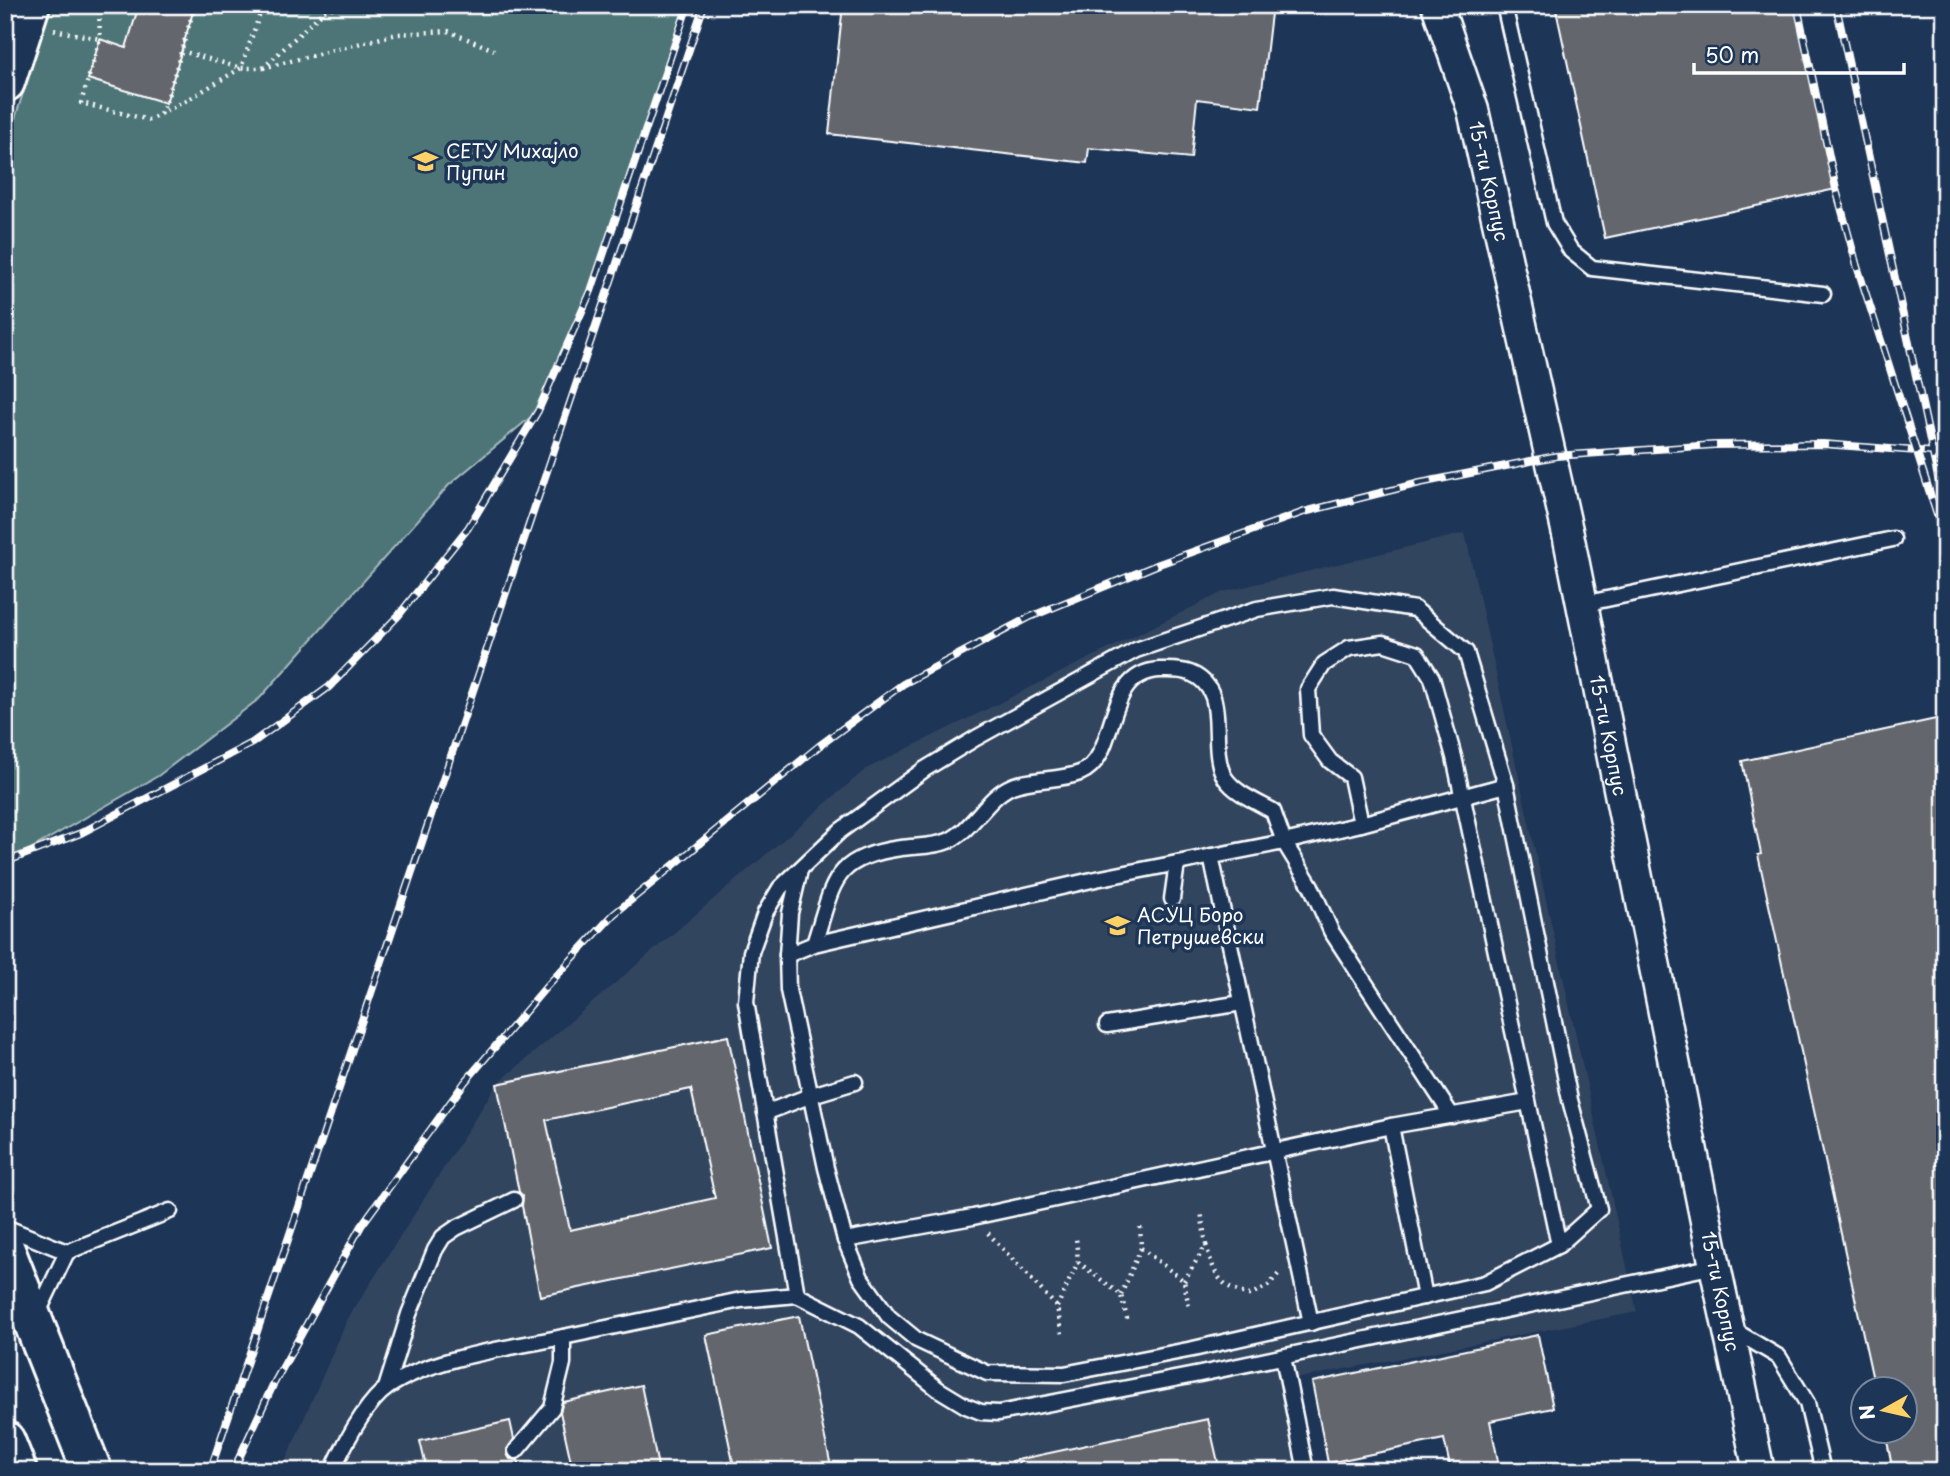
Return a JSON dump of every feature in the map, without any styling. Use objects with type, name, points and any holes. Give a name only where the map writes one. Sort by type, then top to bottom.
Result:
[{"type":"street","name":"15-ти Корпус","points":[[1437,5],[1473,110],[1583,604],[1715,1266],[1759,1471]]},
{"type":"street","points":[[6,78],[37,15]]},
{"type":"street","points":[[5,1250],[92,1471]]},
{"type":"street","points":[[5,1441],[17,1471]]},
{"type":"lane","points":[[1504,5],[1554,222],[1571,251],[1592,268],[1823,294]]},
{"type":"lane","points":[[1583,604],[1893,539]]},
{"type":"lane","points":[[797,1295],[746,1002],[751,952],[765,913],[780,888],[840,831],[925,769],[976,738],[1142,648],[1257,609],[1333,596],[1415,610],[1466,652],[1506,785],[1570,1100],[1599,1209],[1559,1245],[1485,1283],[1311,1323],[1064,1374],[988,1373],[916,1340],[889,1317],[861,1278],[845,1240],[826,1168],[790,1000],[787,955],[790,913],[800,870]]},
{"type":"lane","points":[[1361,824],[1351,777],[1330,761],[1311,735],[1308,689],[1324,664],[1349,648],[1383,643],[1417,654],[1432,678],[1462,796],[1559,1245]]},
{"type":"lane","points":[[1142,648],[1149,672]]},
{"type":"lane","points":[[814,944],[834,886],[846,865],[874,852],[945,842],[959,835],[999,794],[1013,786],[1066,777],[1083,771],[1097,758],[1121,696],[1131,681],[1140,674],[1149,672],[1175,670],[1191,673],[1205,682],[1212,691],[1216,707],[1216,743],[1220,766],[1227,780],[1245,796],[1273,811],[1284,842],[1311,886],[1331,930],[1452,1116]]},
{"type":"lane","points":[[787,955],[814,944],[1096,879],[1361,824],[1506,785]]},
{"type":"lane","points":[[1210,856],[1311,1323]]},
{"type":"lane","points":[[1172,898],[1177,863]]},
{"type":"lane","points":[[1107,1025],[1241,1003]]},
{"type":"lane","points":[[765,1113],[855,1082]]},
{"type":"lane","points":[[845,1240],[973,1217],[1391,1126],[1528,1102]]},
{"type":"lane","points":[[1391,1126],[1425,1297]]},
{"type":"lane","points":[[387,1388],[409,1314],[443,1237],[514,1200]]},
{"type":"lane","points":[[34,1322],[68,1252],[170,1212]]},
{"type":"lane","points":[[5,1227],[68,1252]]},
{"type":"lane","points":[[332,1471],[363,1415],[387,1388],[424,1368],[741,1300],[797,1295],[859,1326],[938,1389],[966,1406],[981,1412],[999,1413],[1283,1357],[1715,1266]]},
{"type":"lane","points":[[1728,1326],[1779,1357],[1807,1404],[1823,1471]]},
{"type":"lane","points":[[516,1451],[552,1408],[563,1363],[563,1337]]},
{"type":"lane","points":[[1283,1357],[1306,1471]]},
{"type":"path","points":[[99,5],[100,39],[81,103],[149,120],[242,68],[263,5]]},
{"type":"path","points":[[160,114],[166,103],[195,5]]},
{"type":"path","points":[[262,68],[324,11],[340,5]]},
{"type":"path","points":[[37,15],[61,32],[100,39]]},
{"type":"path","points":[[181,51],[242,68],[262,68],[397,34],[448,31],[494,50]]},
{"type":"path","points":[[1201,1211],[1214,1273],[1231,1290],[1249,1295],[1268,1286],[1281,1270],[1292,1238]]},
{"type":"path","points":[[973,1217],[1057,1307],[1062,1334]]},
{"type":"path","points":[[1128,1322],[1121,1294],[1141,1248],[1140,1224]]},
{"type":"path","points":[[1057,1307],[1078,1262],[1076,1237]]},
{"type":"path","points":[[1189,1308],[1184,1281],[1206,1245]]},
{"type":"path","points":[[1141,1248],[1184,1281]]},
{"type":"path","points":[[1078,1262],[1121,1294]]},
{"type":"shaded area","name":"АСУЦ Боро Петрушевски","points":[[1465,533],[1637,1312],[1284,1381],[1302,1471],[281,1471],[347,1320],[497,1084],[866,769],[1223,592]]},
{"type":"green space","points":[[51,5],[688,5],[591,291],[538,411],[449,485],[260,698],[158,776],[25,852],[5,860],[5,150]]},
{"type":"building","points":[[139,5],[195,5],[166,103],[88,79],[100,39],[126,48]]},
{"type":"building","points":[[843,5],[1272,5],[1260,107],[1197,99],[1191,158],[1089,148],[1087,163],[829,134]]},
{"type":"building","points":[[1555,5],[1797,5],[1836,189],[1605,238]]},
{"type":"building","points":[[1945,717],[1945,1471],[1893,1471],[1888,1444],[1918,1444],[1918,1374],[1872,1374],[1758,855],[1761,854],[1742,761]]},
{"type":"building","points":[[728,1036],[772,1248],[540,1296],[522,1206],[523,1196],[519,1192],[497,1084]],"holes":[[[691,1089],[715,1198],[570,1230],[546,1120]]]},
{"type":"building","points":[[799,1316],[832,1471],[735,1471],[706,1335]]},
{"type":"building","points":[[1538,1335],[1553,1408],[1490,1421],[1500,1471],[1451,1471],[1444,1439],[1328,1463],[1312,1382]]},
{"type":"building","points":[[641,1385],[659,1471],[573,1471],[560,1412],[563,1402]]},
{"type":"building","points":[[1208,1419],[1220,1471],[1013,1471],[1012,1461]]},
{"type":"building","points":[[510,1421],[514,1439],[507,1449],[507,1454],[510,1459],[518,1460],[521,1471],[427,1471],[420,1441]]},
{"type":"railway","points":[[5,862],[81,833],[252,743],[329,687],[398,616],[468,528],[538,411],[591,291],[688,5]]},
{"type":"railway","points":[[210,1471],[704,5]]},
{"type":"railway","points":[[1797,5],[1836,189],[1857,266],[1945,540]]},
{"type":"railway","points":[[1836,5],[1945,510]]},
{"type":"railway","points":[[233,1471],[273,1385],[361,1226],[465,1082],[546,987],[614,914],[819,746],[903,684],[1030,617],[1159,564],[1304,512],[1420,483],[1556,456],[1714,445],[1823,444],[1945,453]]},
{"type":"place","name":"СЕТУ Михајло Пупин","points":[[426,162]]},
{"type":"place","name":"АСУЦ Боро Петрушевски","points":[[1117,926]]}]
